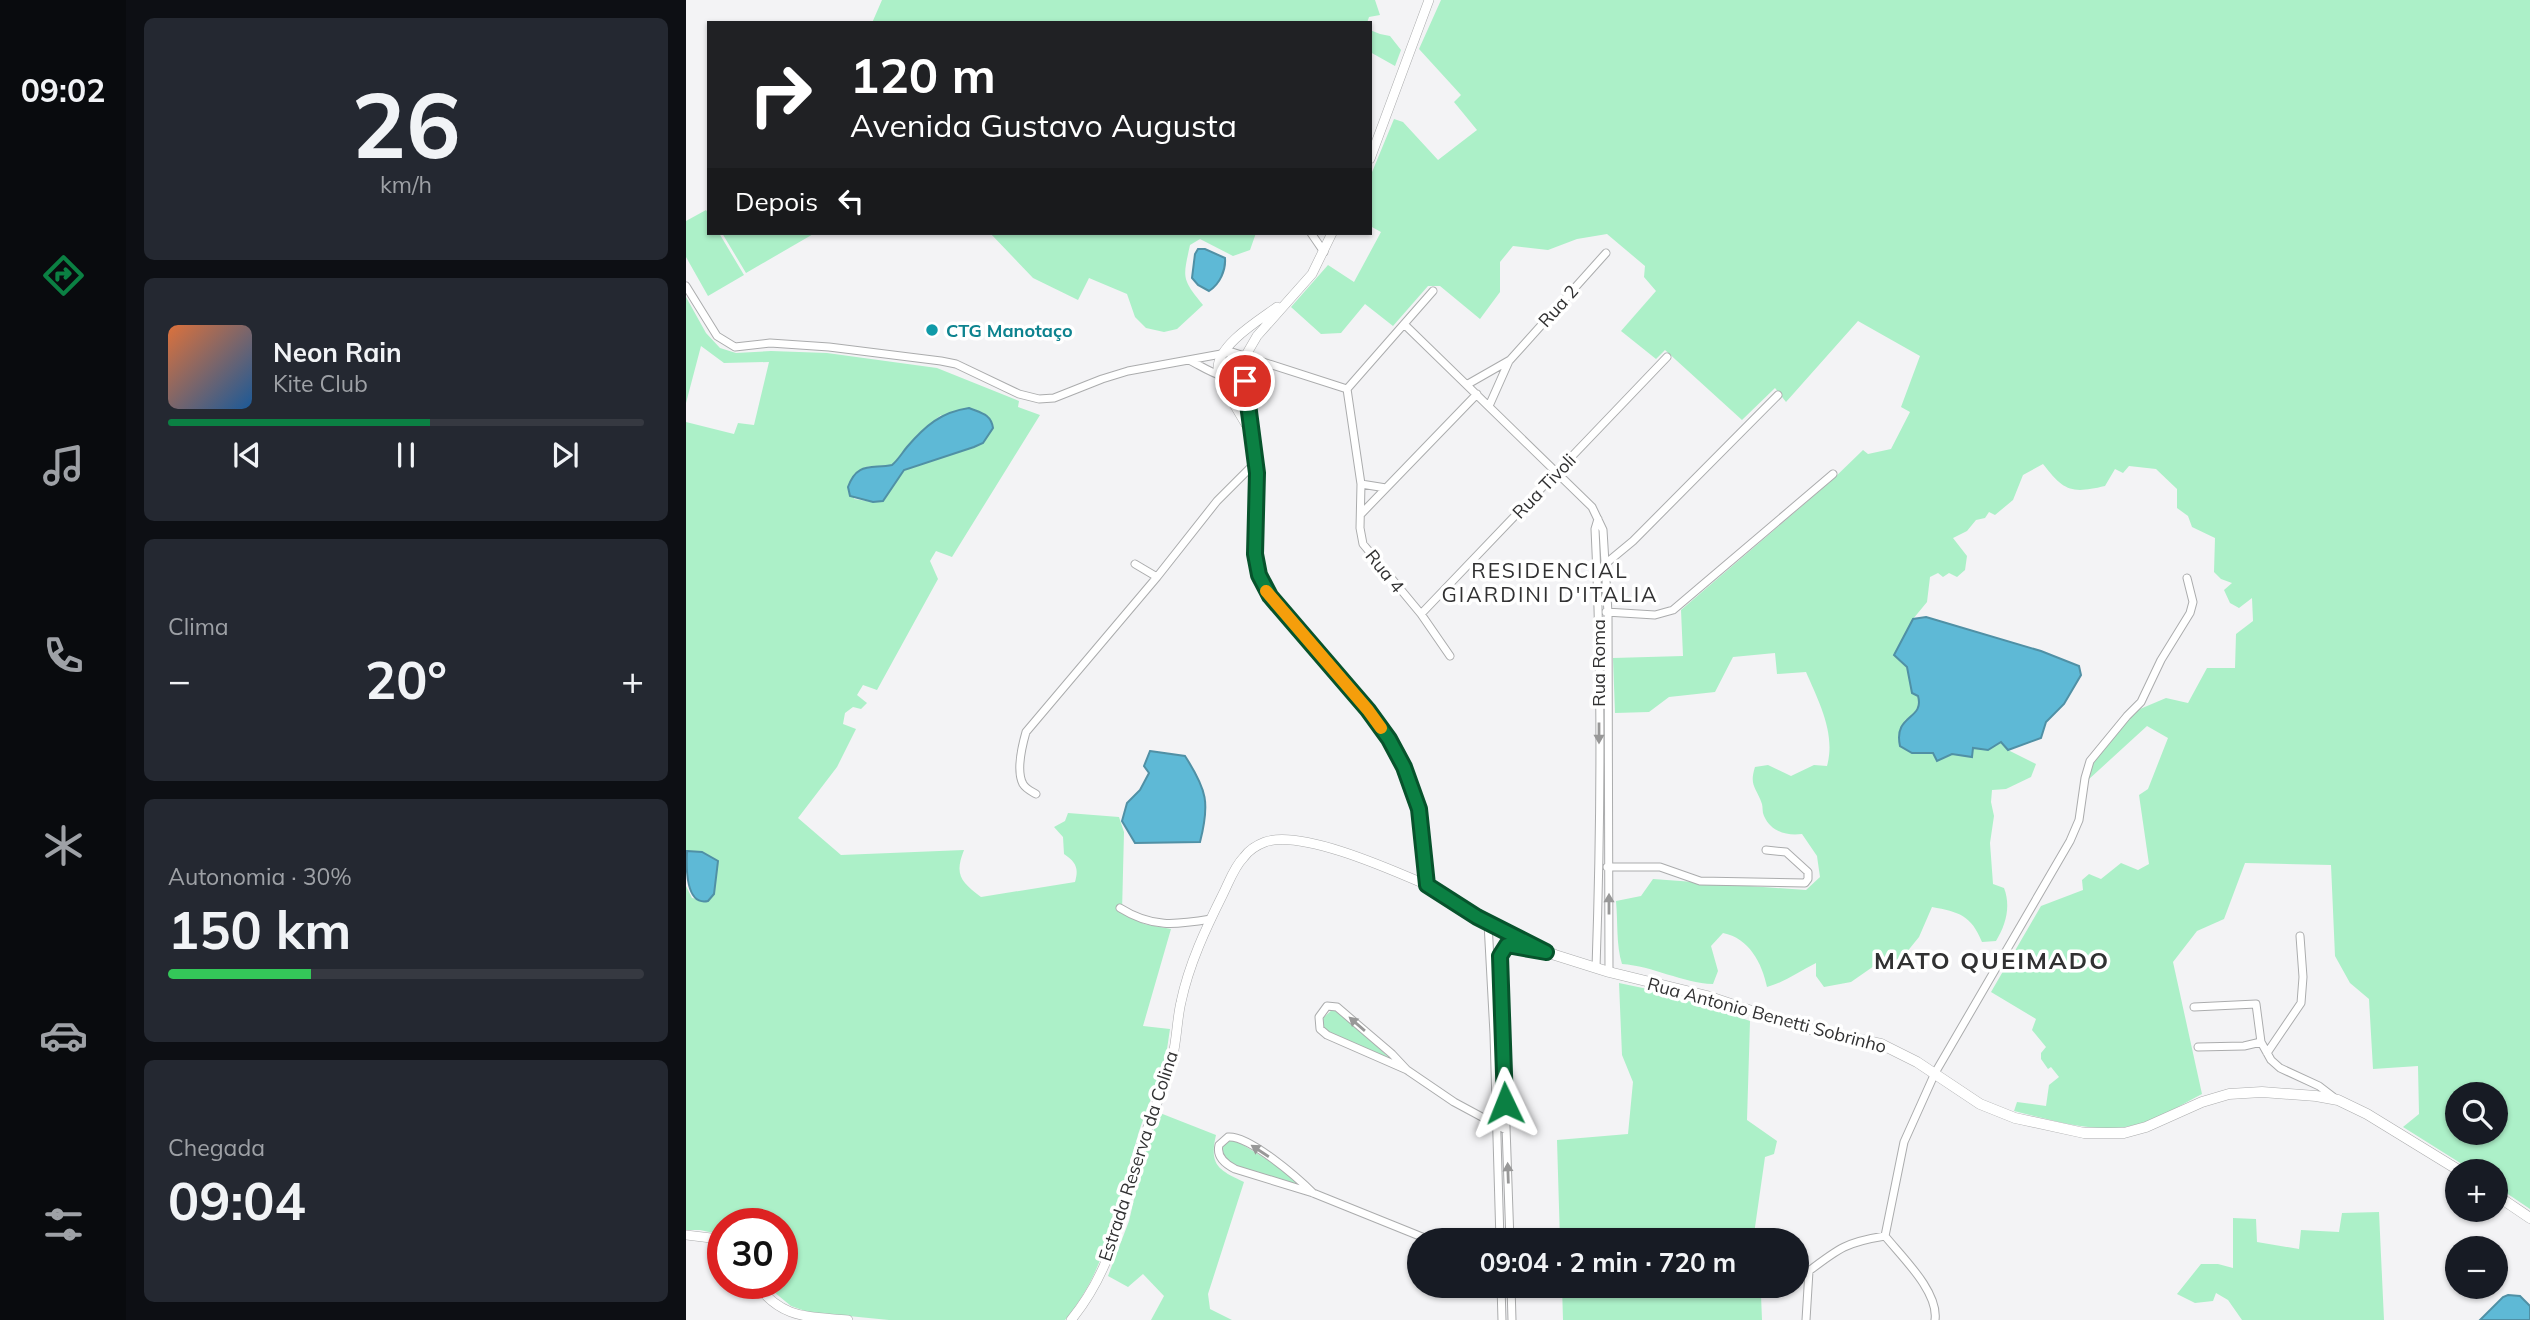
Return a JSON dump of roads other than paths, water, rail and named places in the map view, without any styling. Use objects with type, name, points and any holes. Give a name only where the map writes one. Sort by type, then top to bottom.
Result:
[{"type":"main road","name":"Rua Antonio Benetti Sobrinho","points":[[1427,885],[1488,923],[1546,952],[1609,972],[1707,996],[1796,1026],[1881,1044],[1935,1073],[1996,1112],[2084,1133],[2124,1133],[2146,1127],[2214,1098],[2245,1092],[2316,1096],[2338,1100],[2416,1142],[2445,1161]]},
{"type":"main road","points":[[2508,1203],[2530,1218]]},
{"type":"street","points":[[1372,154],[1429,0]]},
{"type":"street","points":[[1312,235],[1324,252]]},
{"type":"street","points":[[1331,235],[1312,274],[1257,335],[1246,355],[1244,372],[1258,496],[1256,563],[1263,585],[1307,641],[1368,710],[1399,758],[1419,809],[1427,885]]},
{"type":"street","name":"Rua 2","points":[[1489,406],[1510,360],[1606,253]]},
{"type":"street","points":[[686,286],[717,336],[735,347],[769,344],[829,347],[941,361],[956,364],[1030,398],[1054,398],[1115,375],[1224,352],[1246,355],[1347,389],[1433,291]]},
{"type":"street","points":[[1251,432],[1220,376],[1219,363],[1224,352],[1245,331],[1295,293]]},
{"type":"street","points":[[1404,324],[1592,507],[1598,518]]},
{"type":"street","name":"Rua Tivoli","points":[[1421,614],[1667,357]]},
{"type":"street","name":"Rua 2","points":[[1468,384],[1510,360]]},
{"type":"street","points":[[1191,361],[1220,376],[1237,377],[1244,372]]},
{"type":"street","name":"Rua 4","points":[[1347,389],[1361,484],[1363,544],[1421,614],[1450,656]]},
{"type":"street","points":[[1361,514],[1477,394]]},
{"type":"street","points":[[1597,567],[1605,564],[1633,541],[1778,395]]},
{"type":"street","points":[[1036,794],[1027,789],[1021,780],[1026,733],[1217,501],[1256,461]]},
{"type":"street","points":[[1598,612],[1655,615],[1673,610],[1833,474]]},
{"type":"street","points":[[1361,484],[1385,488]]},
{"type":"street","name":"Rua Roma","points":[[1598,518],[1602,530],[1608,613],[1609,972]]},
{"type":"street","name":"Rua Roma","points":[[1596,968],[1599,788],[1595,529],[1598,518]]},
{"type":"street","points":[[1135,564],[1157,576]]},
{"type":"street","points":[[1885,1236],[1904,1142],[1935,1073],[2076,830],[2090,761],[2141,702],[2161,660],[2183,627],[2193,602],[2187,578]]},
{"type":"street","points":[[1599,788],[1610,788]]},
{"type":"street","name":"Estrada Reserva da Colina","points":[[1071,1320],[1094,1286],[1121,1222],[1140,1150],[1173,1055],[1188,974],[1211,919],[1244,857],[1265,842],[1277,839],[1322,846],[1377,864],[1427,885]]},
{"type":"street","points":[[1599,867],[1660,867],[1700,881],[1805,883],[1808,872],[1791,855],[1766,850]]},
{"type":"street","points":[[1120,908],[1159,924],[1211,919]]},
{"type":"street","points":[[1488,923],[1500,1228]]},
{"type":"street","points":[[2267,1053],[2301,1003],[2303,977],[2300,936]]},
{"type":"street","points":[[1510,1228],[1500,956],[1507,945],[1546,952]]},
{"type":"street","points":[[2194,1007],[2256,1004],[2261,1042],[2280,1069],[2319,1086],[2338,1100]]},
{"type":"street","points":[[1407,1070],[1337,1007],[1327,1006],[1319,1017],[1320,1029],[1327,1035],[1407,1070],[1506,1130]]},
{"type":"street","points":[[2198,1047],[2244,1046],[2261,1042]]},
{"type":"street","points":[[1313,1193],[1289,1170],[1240,1139],[1228,1137],[1219,1145],[1220,1156],[1228,1166],[1313,1193],[1407,1231]]},
{"type":"street","points":[[686,1235],[707,1237]]},
{"type":"street","points":[[1806,1320],[1809,1271],[1832,1253],[1854,1241],[1885,1236]]},
{"type":"street","points":[[1885,1236],[1924,1283],[1936,1311],[1935,1320]]},
{"type":"street","points":[[1501,1298],[1502,1320]]},
{"type":"street","points":[[1511,1298],[1512,1320]]},
{"type":"street","points":[[770,1299],[795,1315],[848,1320]]},
{"type":"water","points":[[1198,249],[1205,249],[1225,258],[1222,276],[1209,291],[1192,278]]},
{"type":"water","points":[[969,408],[985,415],[992,423],[993,428],[983,443],[904,470],[883,501],[873,502],[850,496],[848,487],[860,470],[892,465],[927,426],[950,413]]},
{"type":"water","points":[[1926,617],[2041,651],[2079,666],[2081,675],[2064,704],[2046,722],[2041,738],[2008,750],[2001,742],[1988,750],[1973,748],[1972,757],[1952,754],[1937,761],[1933,753],[1912,753],[1900,746],[1901,728],[1919,704],[1918,696],[1912,693],[1907,667],[1894,655],[1913,619]]},
{"type":"water","points":[[1150,751],[1185,756],[1198,778],[1205,807],[1200,842],[1135,843],[1122,821],[1127,803],[1140,790],[1149,773],[1144,766]]},
{"type":"water","points":[[687,851],[702,852],[718,861],[714,894],[708,901],[695,898],[691,892],[687,876]]},
{"type":"water","points":[[2508,1295],[2520,1296],[2530,1306],[2530,1320],[2480,1320],[2501,1299],[2508,1299]]},
{"type":"place","name":"CTG Manotaço","points":[[932,330]]},
{"type":"district","name":"RESIDENCIAL GIARDINI D'ITALIA","points":[[1550,582]]},
{"type":"district","name":"MATO QUEIMADO","points":[[1992,960]]}]
